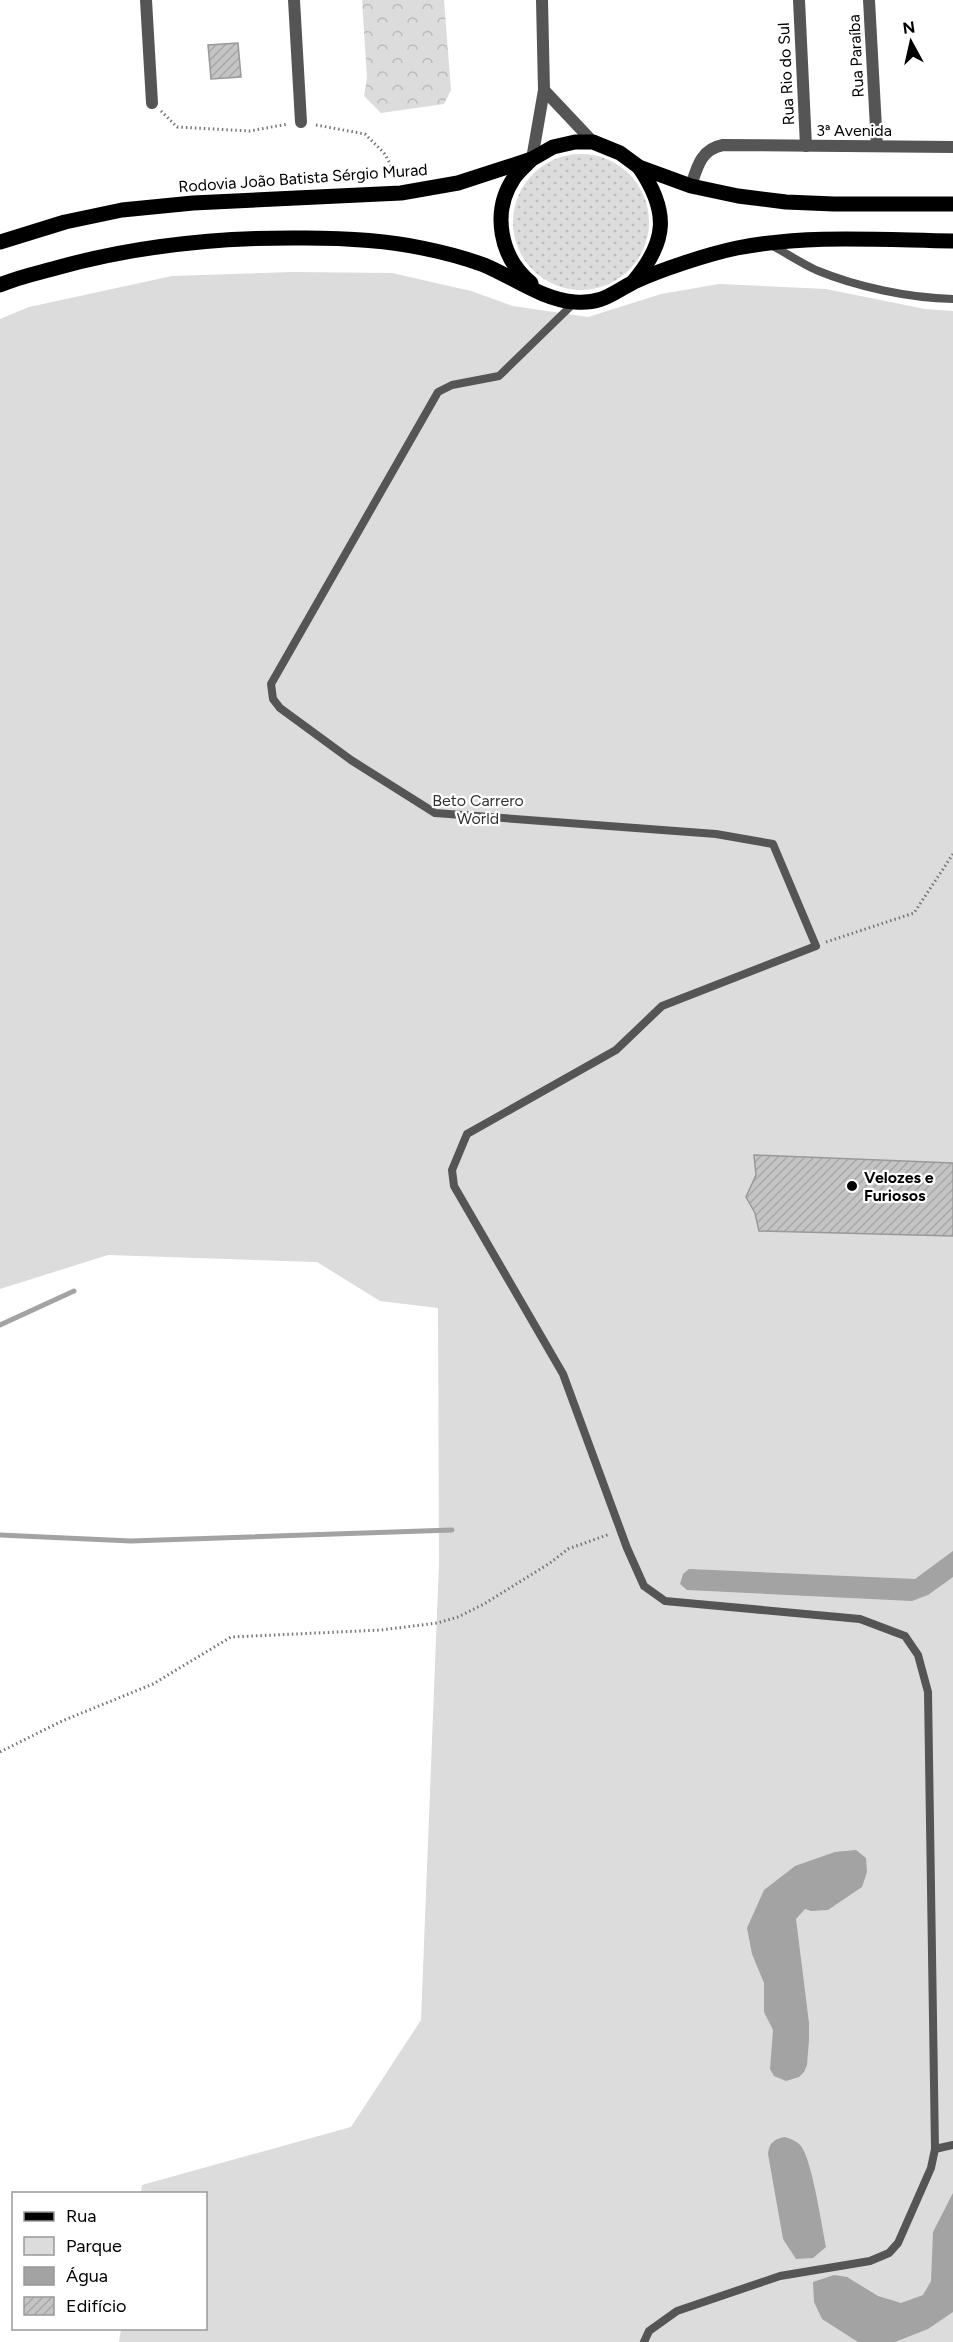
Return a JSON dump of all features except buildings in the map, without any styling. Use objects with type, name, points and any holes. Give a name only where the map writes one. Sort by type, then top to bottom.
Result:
[{"type":"main road","name":"Rodovia João Batista Sérgio Murad","points":[[0,242],[65,222],[122,210],[193,203],[401,193],[458,183],[532,159],[553,147],[594,142]]},
{"type":"main road","points":[[594,142],[620,153],[639,167],[691,186],[738,196],[786,202],[953,204]]},
{"type":"main road","points":[[532,159],[514,178],[503,201],[501,227],[507,253],[520,275],[540,291]]},
{"type":"main road","points":[[0,285],[76,262],[136,249],[196,241],[267,237],[349,238],[422,248],[483,265],[557,298],[574,302],[596,301],[616,294],[633,282],[650,263],[659,238],[660,213],[653,188],[639,167]]},
{"type":"main road","points":[[633,282],[734,249],[767,243],[829,240],[953,241]]},
{"type":"street","points":[[146,0],[152,103]]},
{"type":"street","points":[[294,0],[301,122]]},
{"type":"street","points":[[532,159],[544,90],[542,0]]},
{"type":"street","name":"Rua Rio do Sul","points":[[799,0],[806,146]]},
{"type":"street","name":"Rua Paraíba","points":[[869,0],[877,146]]},
{"type":"street","points":[[544,90],[594,142]]},
{"type":"street","name":"3ª Avenida","points":[[691,186],[698,165],[708,150],[723,145],[953,147]]},
{"type":"lane","points":[[767,243],[816,270],[864,284],[928,298],[953,299]]},
{"type":"lane","points":[[574,302],[499,376],[452,385],[438,392],[271,684],[273,699],[280,708],[351,760],[435,813],[716,834],[772,844],[816,946],[662,1006],[616,1050],[467,1134],[452,1170],[454,1186],[563,1374],[621,1531],[644,1586],[665,1601],[860,1619],[905,1636],[918,1655],[928,1692],[935,2149],[931,2168],[898,2243],[889,2253],[870,2261],[780,2276],[677,2311],[649,2331],[644,2342]]},
{"type":"lane","points":[[935,2149],[953,2145]]},
{"type":"path","points":[[152,103],[177,127],[250,131],[301,122],[365,134],[384,153],[398,174],[401,193]]},
{"type":"path","points":[[816,946],[914,913],[953,854]]},
{"type":"path","points":[[0,1752],[62,1721],[153,1684],[231,1637],[381,1630],[437,1623],[458,1617],[483,1604],[550,1563],[568,1549],[621,1531]]},
{"type":"green space","points":[[362,0],[444,0],[451,90],[444,104],[381,113],[364,96],[367,78]]},
{"type":"green space","points":[[581,154],[607,159],[629,174],[644,196],[649,222],[644,248],[629,270],[607,285],[581,290],[555,285],[533,270],[518,248],[513,222],[518,196],[533,174],[555,159]]},
{"type":"green space","name":"Beto Carrero World","points":[[293,272],[392,273],[471,291],[513,306],[588,317],[661,294],[719,284],[826,289],[925,309],[953,311],[953,2342],[119,2342],[121,2330],[207,2330],[207,2192],[141,2192],[142,2185],[351,2127],[421,2020],[439,1563],[438,1308],[380,1301],[317,1262],[108,1255],[0,1289],[0,319],[29,307],[172,276]]},
{"type":"water","points":[[953,1551],[953,1577],[928,1595],[912,1601],[687,1590],[680,1584],[683,1574],[689,1569],[915,1579]]},
{"type":"water","points":[[856,1850],[866,1858],[867,1872],[862,1887],[828,1910],[805,1909],[796,1919],[809,2023],[809,2040],[807,2065],[804,2072],[799,2077],[786,2081],[774,2076],[770,2069],[773,2030],[764,2012],[764,1983],[752,1954],[747,1928],[764,1890],[795,1866],[835,1852]]},
{"type":"water","points":[[785,2137],[796,2141],[801,2146],[813,2179],[826,2247],[813,2258],[796,2259],[783,2239],[768,2154],[773,2142]]},
{"type":"water","points":[[953,2193],[953,2312],[928,2329],[895,2342],[858,2342],[822,2319],[814,2302],[813,2282],[834,2275],[847,2277],[878,2296],[901,2303],[923,2295],[931,2281],[933,2232]]},
{"type":"waterway","points":[[0,1325],[74,1291]]},
{"type":"waterway","points":[[0,1535],[131,1541],[452,1530]]},
{"type":"place","name":"Velozes e Furiosos","points":[[852,1186]]}]
